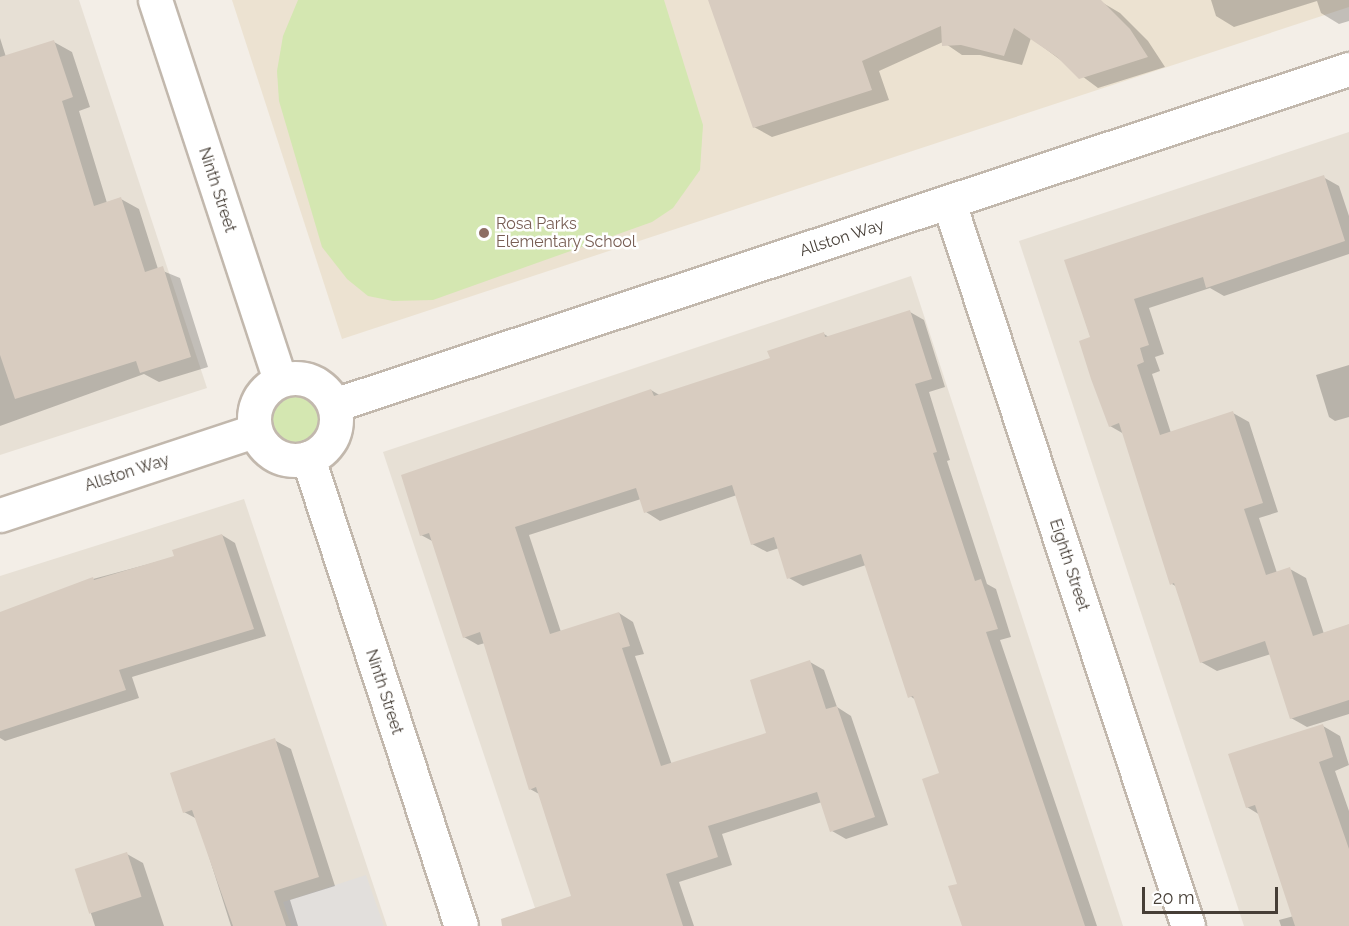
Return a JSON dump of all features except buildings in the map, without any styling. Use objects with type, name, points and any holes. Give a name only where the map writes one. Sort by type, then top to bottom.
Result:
[{"type":"street","name":"Ninth Street","points":[[155,0],[280,380]]},
{"type":"street","name":"Allston Way","points":[[334,405],[1349,69]]},
{"type":"street","name":"Eighth Street","points":[[949,203],[1188,926]]},
{"type":"street","points":[[291,377],[313,381],[334,405],[337,418],[329,443],[308,458],[295,461],[270,453],[254,431],[257,400],[280,380],[291,377]]},
{"type":"street","name":"Allston Way","points":[[0,515],[254,431]]},
{"type":"street","name":"Ninth Street","points":[[308,458],[461,926]]},
{"type":"shaded area","points":[[0,0],[79,0],[207,388],[0,455]]},
{"type":"shaded area","name":"Rosa Parks Elementary School","points":[[232,0],[1349,0],[1349,7],[342,339]]},
{"type":"shaded area","points":[[1349,132],[1349,926],[1244,926],[1019,241]]},
{"type":"shaded area","points":[[911,276],[1123,926],[541,926],[383,452]]},
{"type":"shaded area","points":[[244,499],[387,926],[0,926],[0,576]]},
{"type":"shaded area","points":[[366,875],[384,926],[291,926],[283,902]]},
{"type":"green space","points":[[298,0],[664,0],[703,125],[700,170],[673,208],[652,222],[433,300],[393,301],[368,296],[347,279],[322,247],[279,101],[277,71],[283,36]]},
{"type":"green space","points":[[289,391],[301,391],[311,395],[319,403],[323,419],[319,435],[311,443],[301,447],[289,447],[279,443],[271,435],[267,425],[267,413],[271,403],[279,395]]},
{"type":"place","name":"Rosa Parks Elementary School","points":[[484,233]]}]
